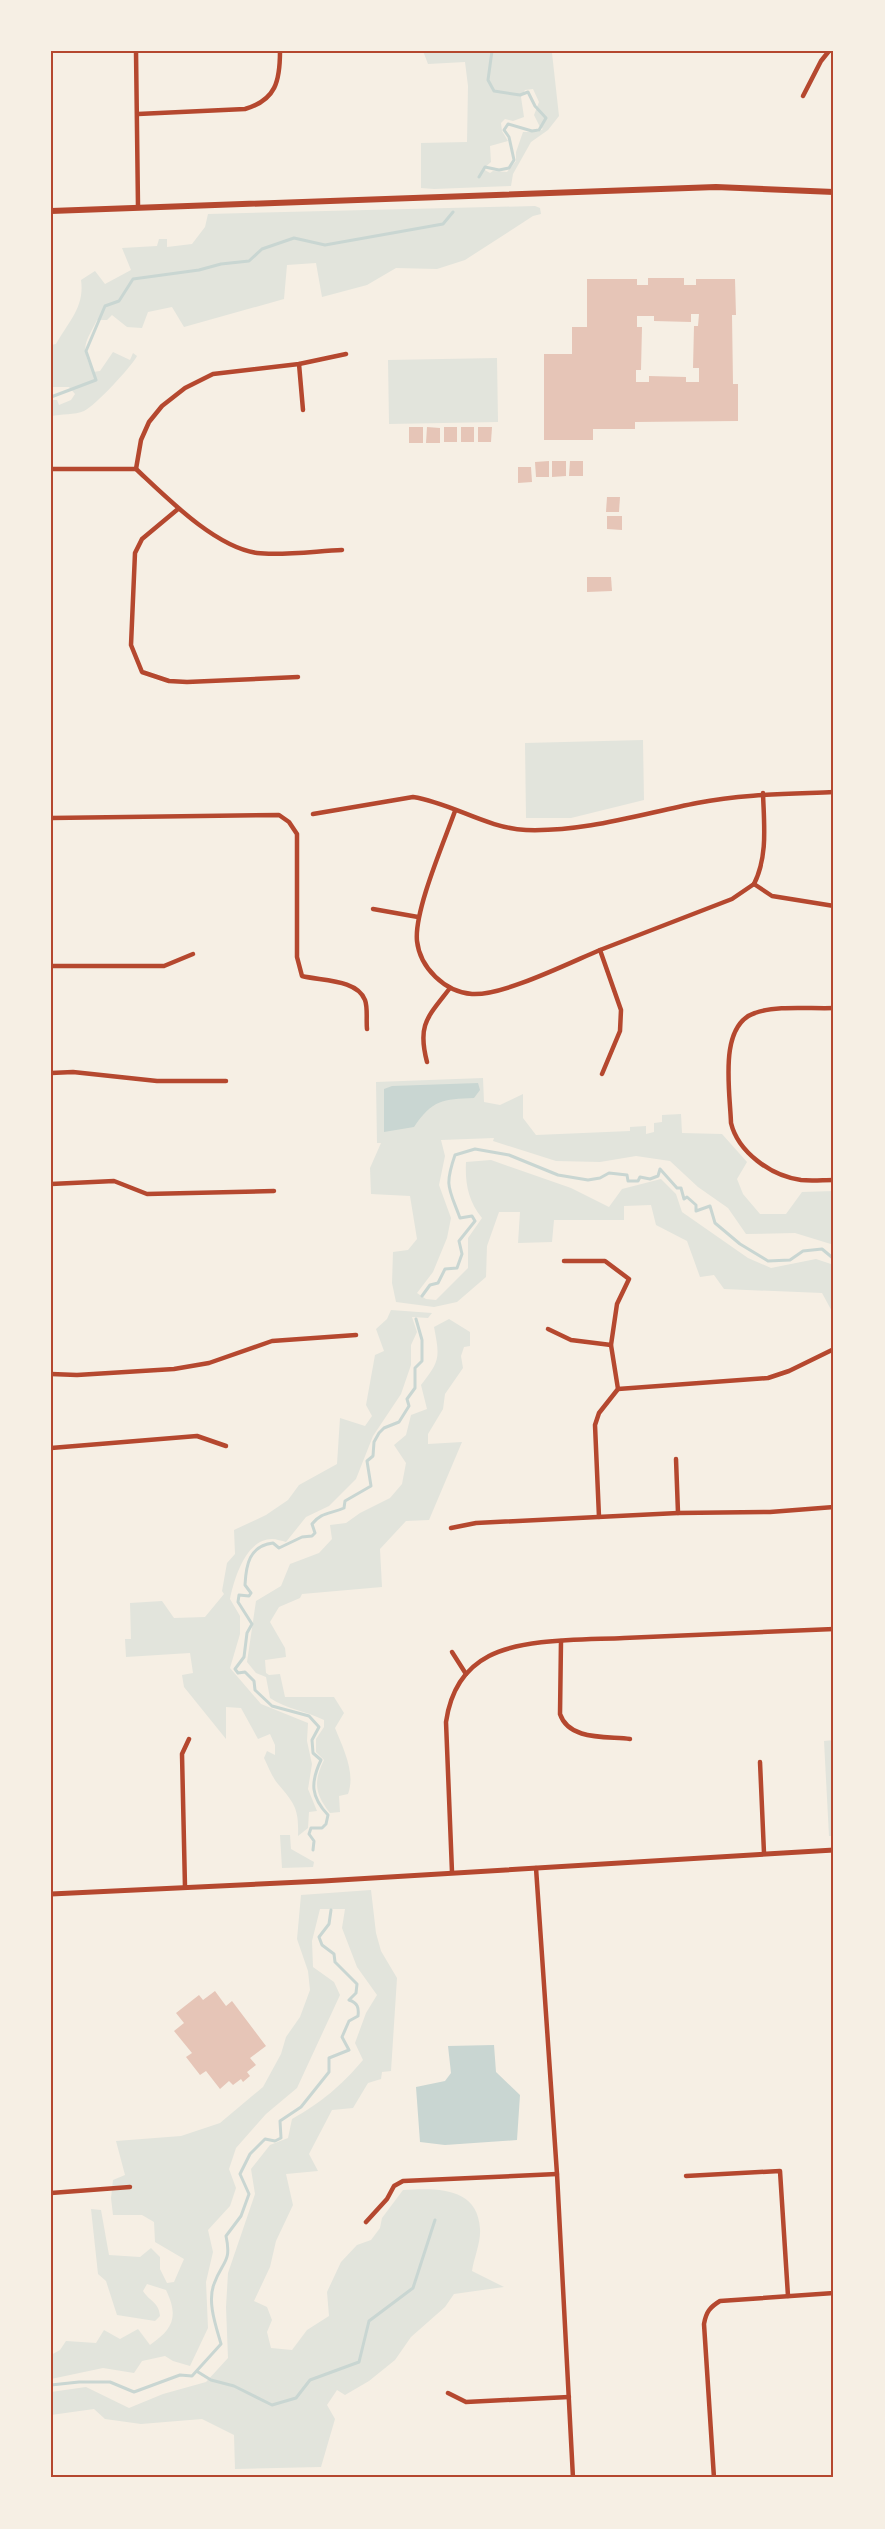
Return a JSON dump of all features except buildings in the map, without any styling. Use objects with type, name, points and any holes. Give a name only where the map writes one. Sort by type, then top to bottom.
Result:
[{"type":"main road","points":[[51,211],[716,187],[834,192]]},
{"type":"street","points":[[136,51],[138,114],[135,147],[138,207]]},
{"type":"street","points":[[138,114],[245,110],[259,105],[272,92],[279,80],[280,51]]},
{"type":"street","points":[[803,96],[821,61],[829,51]]},
{"type":"street","points":[[136,469],[141,440],[149,422],[162,406],[185,388],[213,374],[299,364],[346,354]]},
{"type":"street","points":[[299,364],[303,410]]},
{"type":"street","points":[[51,469],[136,469],[178,509],[233,546],[258,553],[342,550]]},
{"type":"street","points":[[178,509],[142,539],[135,553],[131,645],[142,672],[169,681],[187,682],[298,677]]},
{"type":"street","points":[[313,814],[413,797],[427,799],[490,823],[524,830],[578,829],[699,802],[763,793],[834,792]]},
{"type":"street","points":[[455,811],[418,917],[417,942],[423,960],[431,973],[450,988],[470,994],[490,993],[732,899],[754,884],[761,869],[764,854],[763,793]]},
{"type":"street","points":[[51,818],[279,815],[290,822],[297,834],[297,957],[302,976],[348,984],[358,990],[366,1001],[367,1029]]},
{"type":"street","points":[[754,884],[772,896],[834,906]]},
{"type":"street","points":[[373,909],[418,917]]},
{"type":"street","points":[[600,950],[621,1010],[620,1031],[602,1074]]},
{"type":"street","points":[[51,966],[164,966],[193,954]]},
{"type":"street","points":[[428,1062],[422,1041],[427,1019],[450,988]]},
{"type":"street","points":[[834,1008],[766,1010],[747,1017],[733,1032],[730,1050],[731,1122],[734,1134],[747,1153],[780,1174],[802,1180],[834,1180]]},
{"type":"street","points":[[51,1073],[73,1072],[157,1082],[226,1081]]},
{"type":"street","points":[[51,1184],[114,1180],[147,1194],[274,1191]]},
{"type":"street","points":[[564,1261],[605,1261],[629,1279],[617,1304],[611,1345],[618,1389],[599,1413],[595,1425],[599,1517]]},
{"type":"street","points":[[548,1329],[571,1340],[611,1345]]},
{"type":"street","points":[[51,1374],[77,1375],[174,1369],[209,1364],[272,1341],[356,1335]]},
{"type":"street","points":[[618,1389],[768,1378],[789,1371],[834,1349]]},
{"type":"street","points":[[51,1448],[197,1436],[226,1446]]},
{"type":"street","points":[[675,1459],[678,1513]]},
{"type":"street","points":[[451,1528],[476,1523],[678,1513],[770,1512],[834,1507]]},
{"type":"street","points":[[452,1872],[446,1722],[449,1700],[466,1674],[487,1657],[508,1647],[561,1641],[834,1629]]},
{"type":"street","points":[[561,1641],[560,1714],[563,1724],[580,1734],[630,1739]]},
{"type":"street","points":[[452,1652],[466,1674]]},
{"type":"street","points":[[185,1887],[182,1754],[189,1739]]},
{"type":"street","points":[[760,1762],[764,1853]]},
{"type":"street","points":[[51,1894],[834,1850]]},
{"type":"street","points":[[536,1868],[557,2174],[573,2478]]},
{"type":"street","points":[[686,2176],[780,2171],[788,2296]]},
{"type":"street","points":[[366,2222],[387,2199],[394,2186],[403,2181],[557,2174]]},
{"type":"street","points":[[51,2193],[130,2187]]},
{"type":"street","points":[[714,2478],[704,2324],[706,2313],[720,2301],[834,2293]]},
{"type":"street","points":[[448,2393],[466,2402],[569,2397]]},
{"type":"shaded area","points":[[423,51],[552,53],[559,116],[548,130],[531,142],[513,174],[511,186],[421,188],[421,143],[467,142],[468,86],[465,62],[428,64]],"holes":[[[533,89],[539,102],[534,115],[543,129],[538,132],[523,132],[516,152],[516,161],[507,172],[493,171],[490,173],[483,169],[491,162],[490,146],[508,141],[502,131],[501,123],[505,119],[513,121],[524,117],[521,97],[525,90]]]},
{"type":"shaded area","points":[[535,206],[540,208],[541,214],[533,216],[465,260],[437,269],[396,268],[367,285],[322,297],[316,263],[287,265],[284,299],[184,327],[172,307],[148,312],[142,328],[127,327],[112,315],[107,320],[97,320],[89,335],[85,350],[93,372],[100,371],[113,352],[130,360],[133,353],[137,356],[113,385],[89,408],[76,413],[51,416],[51,400],[57,400],[59,405],[71,400],[75,394],[69,387],[51,387],[51,345],[56,344],[78,306],[82,290],[81,280],[95,271],[105,284],[131,270],[122,248],[157,246],[159,239],[167,239],[167,247],[192,244],[205,227],[208,214]]},
{"type":"shaded area","points":[[497,358],[498,422],[389,424],[388,360]]},
{"type":"shaded area","points":[[643,740],[644,800],[571,818],[526,818],[525,743]]},
{"type":"shaded area","points":[[483,1078],[484,1102],[500,1105],[523,1094],[523,1118],[536,1135],[630,1131],[630,1127],[646,1126],[646,1134],[654,1132],[654,1123],[662,1122],[662,1115],[681,1114],[682,1133],[722,1134],[747,1162],[737,1179],[743,1194],[760,1214],[786,1214],[802,1192],[834,1191],[834,1245],[795,1233],[746,1234],[728,1208],[698,1187],[670,1161],[636,1156],[600,1162],[556,1161],[493,1141],[494,1138],[441,1140],[445,1156],[439,1185],[451,1218],[447,1238],[433,1272],[417,1293],[426,1299],[436,1300],[468,1268],[468,1238],[482,1218],[468,1192],[466,1162],[491,1160],[571,1188],[609,1207],[622,1189],[661,1179],[676,1194],[682,1212],[748,1258],[771,1268],[816,1259],[834,1265],[834,1315],[822,1293],[724,1289],[714,1275],[700,1277],[687,1241],[656,1225],[651,1205],[624,1206],[624,1220],[554,1220],[552,1242],[518,1243],[520,1212],[499,1212],[487,1246],[486,1277],[457,1302],[434,1307],[396,1302],[392,1283],[393,1252],[408,1250],[417,1239],[410,1196],[371,1194],[370,1168],[381,1143],[377,1143],[376,1082]]},
{"type":"shaded area","points":[[478,1083],[480,1090],[474,1098],[446,1100],[427,1111],[414,1127],[384,1132],[384,1089],[392,1086]]},
{"type":"shaded area","points":[[391,1310],[432,1313],[428,1318],[412,1317],[417,1332],[411,1345],[411,1365],[401,1394],[373,1436],[356,1479],[329,1506],[306,1517],[286,1542],[272,1539],[255,1546],[248,1553],[238,1571],[230,1599],[240,1616],[240,1634],[230,1668],[261,1704],[308,1723],[307,1741],[312,1764],[308,1789],[317,1811],[309,1812],[308,1828],[298,1836],[295,1807],[274,1778],[264,1758],[267,1751],[275,1755],[275,1745],[270,1734],[258,1739],[241,1708],[226,1707],[226,1739],[184,1687],[182,1675],[193,1673],[190,1653],[126,1657],[125,1639],[131,1639],[130,1603],[162,1601],[174,1618],[205,1617],[224,1594],[222,1591],[227,1563],[235,1554],[234,1530],[266,1515],[288,1500],[299,1485],[337,1464],[340,1418],[365,1426],[372,1416],[366,1405],[375,1355],[384,1351],[376,1329],[387,1319]]},
{"type":"shaded area","points":[[449,1319],[470,1332],[470,1346],[464,1347],[461,1356],[463,1368],[445,1394],[443,1409],[428,1434],[428,1444],[462,1442],[429,1520],[406,1521],[380,1549],[382,1587],[302,1594],[300,1598],[279,1607],[270,1622],[285,1648],[286,1657],[265,1660],[266,1673],[280,1674],[285,1697],[334,1697],[344,1713],[335,1728],[348,1761],[350,1786],[348,1794],[339,1796],[340,1812],[330,1813],[321,1800],[317,1788],[318,1775],[324,1760],[316,1752],[316,1739],[324,1727],[324,1720],[270,1698],[266,1677],[256,1673],[247,1662],[256,1601],[281,1586],[290,1564],[319,1553],[332,1539],[330,1525],[346,1523],[390,1498],[402,1484],[406,1463],[394,1445],[406,1435],[411,1415],[427,1409],[421,1385],[437,1359],[434,1327]]},
{"type":"shaded area","points":[[834,1740],[834,1836],[829,1836],[824,1741]]},
{"type":"shaded area","points":[[280,1835],[290,1835],[291,1849],[314,1862],[313,1867],[282,1868]]},
{"type":"shaded area","points":[[371,1890],[376,1933],[381,1951],[397,1978],[391,2071],[382,2072],[381,2079],[368,2083],[353,2108],[332,2110],[309,2154],[318,2171],[286,2174],[293,2205],[276,2241],[270,2267],[254,2301],[267,2307],[272,2320],[267,2332],[271,2348],[292,2350],[307,2330],[329,2316],[327,2292],[341,2262],[357,2245],[371,2240],[380,2228],[382,2218],[403,2190],[441,2190],[463,2197],[472,2204],[477,2215],[480,2234],[472,2271],[504,2287],[454,2294],[445,2307],[411,2337],[395,2360],[369,2381],[345,2395],[337,2390],[327,2405],[335,2419],[321,2467],[235,2469],[234,2435],[202,2419],[141,2424],[105,2419],[94,2409],[51,2415],[51,2392],[86,2387],[129,2408],[163,2394],[206,2382],[228,2358],[226,2307],[228,2273],[255,2194],[251,2169],[270,2145],[288,2138],[292,2119],[330,2093],[363,2060],[355,2043],[366,2013],[377,1995],[357,1967],[342,1928],[345,1909],[320,1909],[312,1941],[313,1967],[334,1982],[340,1995],[297,2088],[266,2114],[236,2148],[229,2169],[236,2188],[230,2206],[208,2230],[213,2252],[206,2282],[208,2328],[190,2366],[165,2356],[142,2361],[134,2373],[103,2368],[51,2379],[51,2355],[60,2350],[66,2341],[96,2343],[104,2330],[120,2339],[138,2329],[150,2345],[169,2328],[172,2322],[172,2308],[166,2290],[147,2284],[143,2291],[156,2305],[160,2316],[155,2321],[117,2315],[106,2281],[98,2274],[91,2209],[101,2210],[109,2255],[140,2257],[151,2248],[160,2257],[160,2269],[167,2283],[174,2282],[184,2259],[155,2242],[154,2222],[142,2215],[113,2215],[111,2198],[113,2180],[125,2175],[116,2141],[181,2136],[220,2123],[263,2087],[281,2054],[286,2037],[300,2017],[310,1990],[308,1971],[297,1939],[301,1895]]},
{"type":"shaded area","points":[[494,2045],[496,2072],[520,2095],[517,2140],[445,2145],[420,2142],[416,2087],[445,2081],[451,2073],[448,2046]]},
{"type":"waterway","points":[[479,177],[485,167],[499,170],[509,168],[514,160],[509,137],[504,130],[508,124],[532,131],[539,130],[546,118],[535,106],[528,92],[520,95],[494,91],[488,80],[492,51]]},
{"type":"waterway","points":[[51,397],[96,380],[86,351],[105,306],[119,301],[133,279],[249,261],[262,249],[294,238],[325,245],[443,224],[453,212]]},
{"type":"waterway","points":[[422,1296],[430,1285],[438,1283],[445,1269],[457,1268],[462,1254],[459,1241],[475,1221],[472,1216],[460,1218],[449,1187],[455,1155],[475,1149],[509,1155],[558,1175],[588,1180],[600,1178],[609,1173],[627,1175],[628,1181],[638,1181],[640,1177],[650,1179],[658,1176],[660,1169],[677,1188],[681,1188],[684,1199],[687,1197],[696,1205],[696,1211],[710,1206],[715,1223],[740,1244],[768,1261],[790,1260],[803,1251],[822,1249],[834,1259]]},
{"type":"waterway","points":[[313,1850],[314,1841],[309,1834],[311,1828],[322,1828],[326,1824],[328,1815],[318,1802],[314,1789],[315,1776],[321,1760],[313,1753],[312,1740],[319,1727],[309,1716],[272,1706],[255,1690],[254,1681],[245,1672],[238,1673],[235,1669],[244,1657],[247,1633],[252,1624],[238,1602],[239,1595],[249,1596],[251,1593],[245,1585],[246,1570],[254,1552],[265,1545],[273,1543],[279,1548],[302,1537],[312,1536],[315,1533],[312,1524],[315,1520],[344,1508],[345,1501],[371,1486],[367,1461],[373,1456],[374,1442],[384,1428],[399,1422],[409,1406],[407,1399],[415,1388],[415,1368],[422,1361],[422,1340],[416,1319]]},
{"type":"waterway","points":[[51,2385],[110,2382],[134,2392],[180,2375],[192,2376],[221,2344],[211,2298],[217,2276],[227,2257],[226,2236],[241,2216],[249,2194],[240,2174],[250,2154],[265,2139],[275,2141],[281,2138],[280,2121],[301,2107],[329,2072],[329,2058],[349,2050],[342,2037],[349,2021],[358,2016],[357,2006],[349,2000],[356,1993],[357,1984],[335,1962],[334,1954],[322,1945],[319,1937],[329,1924],[331,1910]]},
{"type":"waterway","points":[[198,2372],[211,2380],[234,2386],[272,2405],[296,2398],[310,2380],[359,2362],[369,2321],[413,2288],[435,2220]]}]
